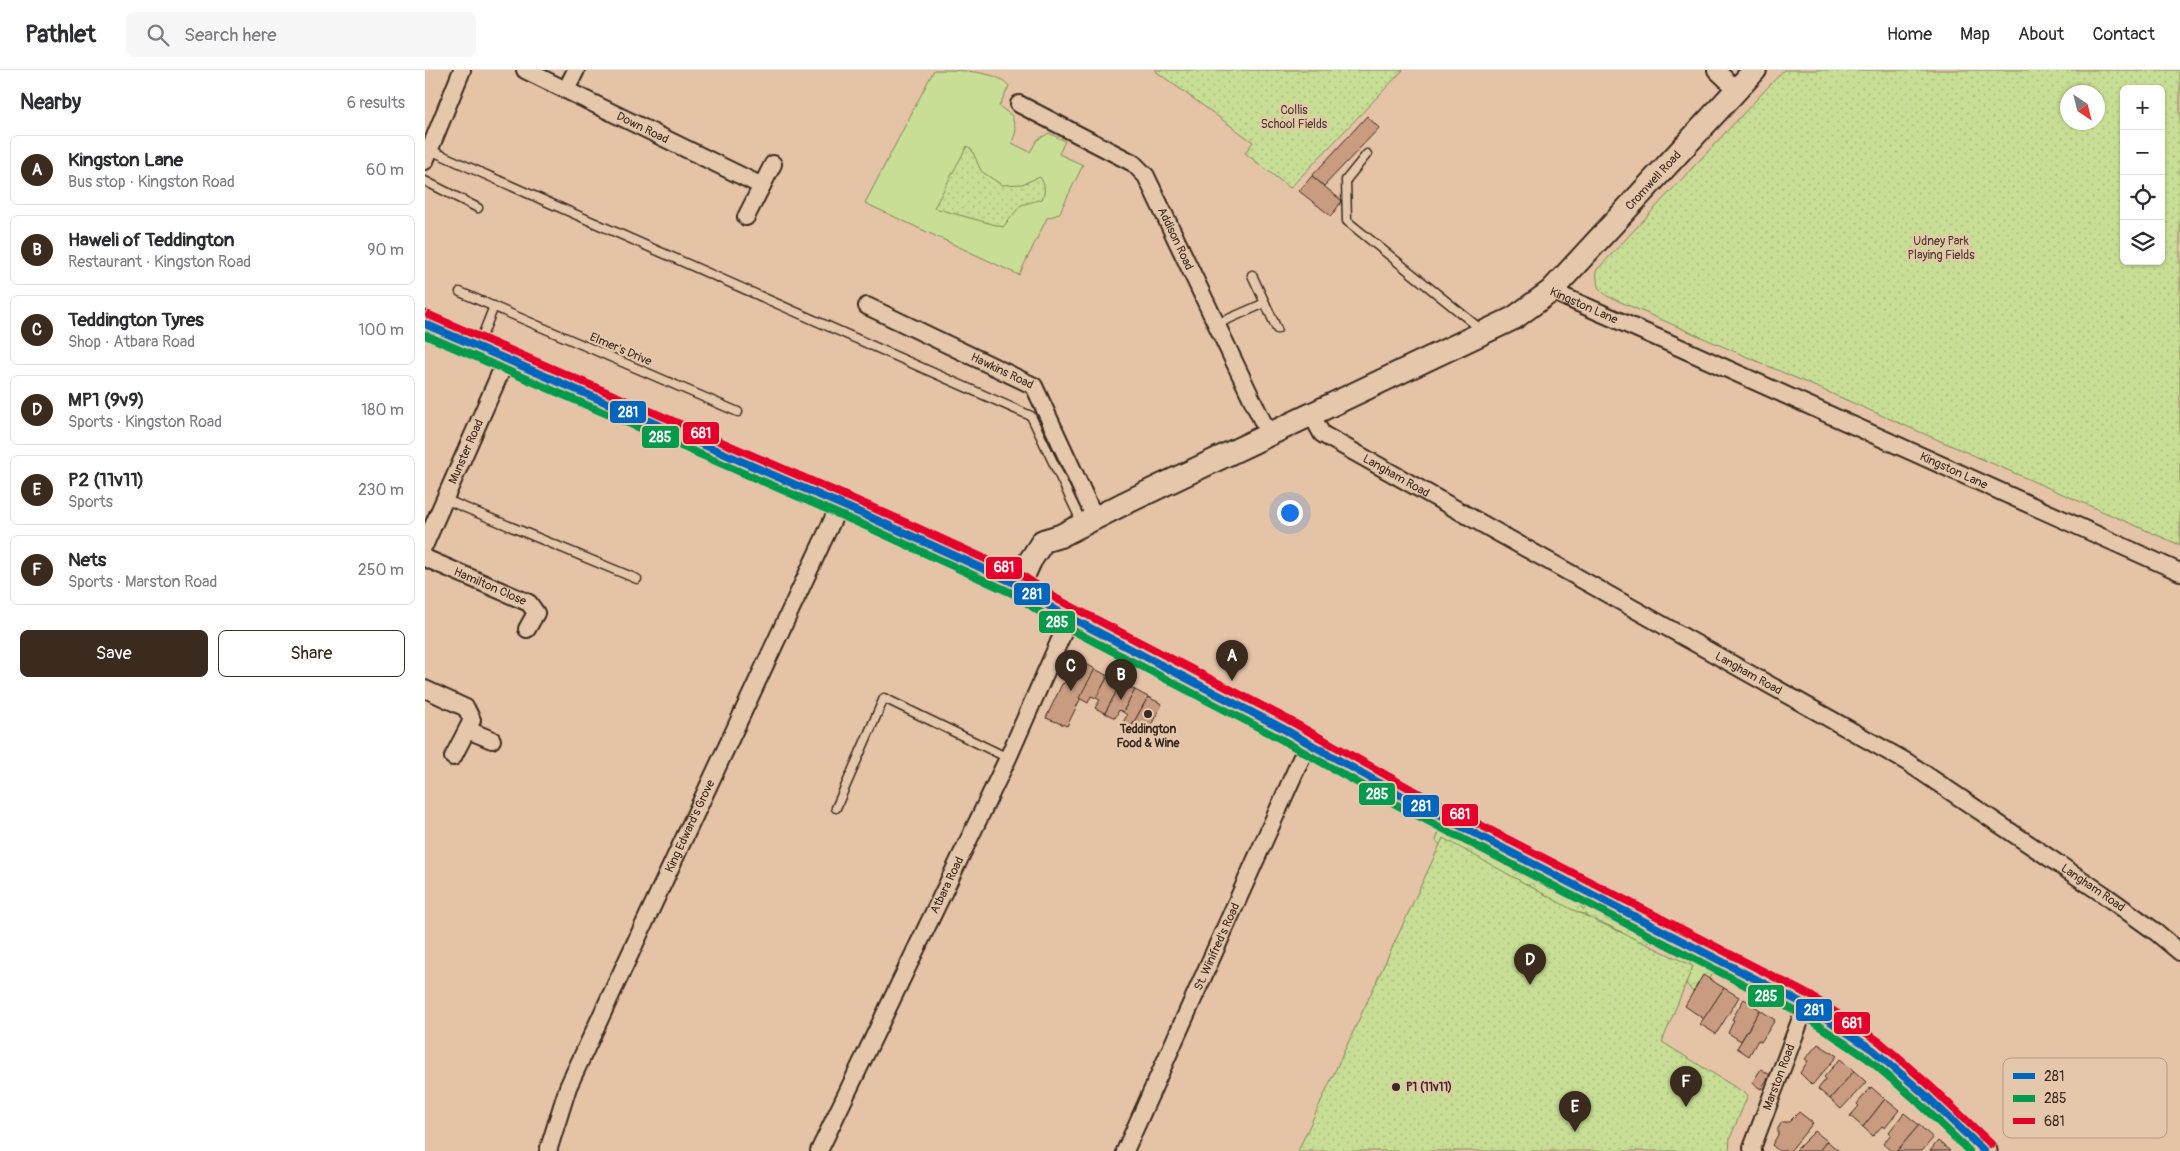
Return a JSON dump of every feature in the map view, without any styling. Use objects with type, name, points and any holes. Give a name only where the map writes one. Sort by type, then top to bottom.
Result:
[{"type":"main road","name":"Cromwell Road","points":[[1551,291],[1755,70]]},
{"type":"main road","name":"Kingston Lane","points":[[1019,585],[1029,561],[1043,541],[1059,536],[1514,318],[1551,291]]},
{"type":"main road","points":[[425,324],[840,504],[1019,585],[1052,608],[1308,743],[1403,797],[1806,1005],[1873,1050],[1936,1105],[1984,1151]]},
{"type":"street","points":[[427,155],[462,70]]},
{"type":"street","name":"Down Road","points":[[525,70],[762,186]]},
{"type":"street","points":[[567,90],[576,70]]},
{"type":"street","points":[[1716,70],[1737,90]]},
{"type":"street","name":"Addison Road","points":[[1019,104],[1133,163],[1146,176],[1269,435]]},
{"type":"street","points":[[746,217],[773,164]]},
{"type":"street","name":"Kingston Lane","points":[[1551,291],[2180,572]]},
{"type":"street","name":"Hawkins Road","points":[[867,306],[1034,386],[1089,521]]},
{"type":"street","name":"Munster Road","points":[[425,544],[506,360]]},
{"type":"street","name":"Langham Road","points":[[1311,414],[1322,434],[1907,762],[2103,894],[2156,932],[2180,952]]},
{"type":"street","name":"King Edward's Grove","points":[[548,1151],[568,1087],[840,504]]},
{"type":"street","name":"Hamilton Close","points":[[425,558],[529,603],[536,613],[527,629]]},
{"type":"street","name":"Atbara Road","points":[[819,1151],[1008,758],[1070,617]]},
{"type":"street","points":[[425,689],[466,708],[472,720],[453,758]]},
{"type":"street","points":[[468,730],[492,740]]},
{"type":"street","name":"St. Winifred's Road","points":[[1125,1151],[1308,743]]},
{"type":"street","name":"Marston Road","points":[[1753,1151],[1752,1148],[1806,1005]]},
{"type":"lane","points":[[1367,154],[1346,180],[1347,221],[1484,332]]},
{"type":"lane","points":[[427,155],[1031,416],[1089,521]]},
{"type":"lane","points":[[425,181],[478,208]]},
{"type":"lane","points":[[1252,275],[1277,329]]},
{"type":"lane","name":"Elmer's Drive","points":[[460,292],[738,412]]},
{"type":"lane","points":[[1217,324],[1265,303]]},
{"type":"lane","points":[[478,347],[495,306]]},
{"type":"lane","points":[[445,499],[637,579]]},
{"type":"lane","points":[[836,808],[884,698],[1008,758]]},
{"type":"green space","points":[[934,70],[975,72],[1003,81],[1009,86],[999,106],[1012,116],[1016,131],[1012,143],[1030,152],[1037,140],[1049,133],[1065,141],[1059,154],[1083,165],[1059,214],[1047,218],[1019,275],[865,203]]},
{"type":"green space","name":"Collis School Fields","points":[[1154,70],[1403,70],[1290,188],[1245,153],[1253,142]]},
{"type":"green space","name":"Udney Park Playing Fields","points":[[1784,70],[2180,70],[2180,545],[1607,296],[1598,287],[1596,271]]},
{"type":"green space","points":[[967,146],[972,150],[981,171],[1002,185],[1022,184],[1040,177],[1044,188],[1042,199],[1021,205],[1003,227],[934,208]]},
{"type":"green space","points":[[1440,828],[1510,858],[1517,873],[1526,877],[1532,874],[1569,890],[1583,909],[1593,906],[1604,913],[1605,919],[1618,924],[1628,922],[1648,931],[1646,953],[1623,942],[1622,932],[1603,923],[1597,925],[1587,919],[1587,914],[1579,913],[1448,851],[1436,841]]},
{"type":"green space","points":[[1443,838],[1571,909],[1693,966],[1662,1042],[1748,1095],[1730,1138],[1729,1151],[1298,1151]]},
{"type":"green space","points":[[1683,949],[1711,963],[1713,974],[1694,993],[1687,985],[1685,971],[1674,962]]},
{"type":"building","points":[[1367,116],[1379,128],[1324,186],[1312,176]]},
{"type":"building","points":[[1312,176],[1342,201],[1331,216],[1299,191]]},
{"type":"building","points":[[1081,661],[1095,669],[1067,726],[1046,718],[1062,684],[1072,679]]},
{"type":"building","points":[[1095,669],[1108,676],[1096,698],[1091,696],[1088,703],[1079,698]]},
{"type":"building","points":[[1108,676],[1121,683],[1105,713],[1095,708],[1100,700],[1096,698]]},
{"type":"building","points":[[1121,683],[1135,690],[1123,712],[1119,710],[1115,718],[1105,713]]},
{"type":"building","points":[[1135,690],[1148,697],[1130,729],[1122,725],[1127,715],[1123,712]]},
{"type":"building","name":"Teddington Food & Wine","points":[[1148,697],[1162,704],[1150,727],[1144,724],[1140,734],[1130,729]]},
{"type":"building","points":[[1703,975],[1724,988],[1704,1019],[1685,1006]]},
{"type":"building","points":[[1724,988],[1739,997],[1716,1034],[1700,1024]]},
{"type":"building","points":[[1744,999],[1760,1010],[1741,1041],[1728,1033],[1734,1020],[1732,1019]]},
{"type":"building","points":[[1760,1010],[1775,1020],[1761,1042],[1758,1040],[1749,1056],[1737,1048]]},
{"type":"building","points":[[1818,1044],[1837,1056],[1812,1085],[1800,1073],[1808,1061],[1805,1059]]},
{"type":"building","points":[[1840,1059],[1854,1071],[1830,1099],[1818,1089],[1826,1079],[1824,1077]]},
{"type":"building","points":[[1761,1069],[1770,1075],[1761,1089],[1752,1083]]},
{"type":"building","points":[[1854,1071],[1866,1082],[1841,1109],[1830,1099]]},
{"type":"building","points":[[1871,1087],[1885,1099],[1863,1127],[1850,1116]]},
{"type":"building","points":[[1885,1099],[1899,1110],[1885,1128],[1882,1126],[1873,1136],[1863,1127]]},
{"type":"building","points":[[1799,1112],[1813,1123],[1790,1151],[1779,1151],[1772,1145],[1778,1135],[1778,1128],[1782,1122],[1789,1122]]},
{"type":"building","points":[[1904,1113],[1919,1125],[1897,1151],[1891,1151],[1883,1144],[1891,1134],[1889,1132]]},
{"type":"building","points":[[1919,1125],[1933,1138],[1922,1151],[1897,1151]]},
{"type":"building","points":[[1815,1131],[1827,1141],[1819,1151],[1795,1151]]},
{"type":"building","points":[[1827,1141],[1839,1151],[1819,1151]]},
{"type":"building","points":[[1938,1141],[1950,1151],[1930,1151]]},
{"type":"transit line","name":"681","points":[[429,315],[876,509],[1023,576],[1057,599],[1287,719],[1409,788],[1811,996],[1880,1042],[1991,1144]]},
{"type":"transit line","name":"281","points":[[425,324],[872,518],[1019,585],[1052,608],[1282,728],[1404,797],[1806,1005],[1873,1050],[1922,1092],[1984,1151]]},
{"type":"transit line","name":"285","points":[[425,335],[868,527],[1014,594],[1047,617],[1277,737],[1399,806],[1801,1014],[1867,1058],[1915,1099],[1969,1151]]},
{"type":"place","name":"Kingston Lane","points":[[1232,681]]},
{"type":"place","name":"Teddington Tyres","points":[[1071,691]]},
{"type":"place","name":"Haweli of Teddington","points":[[1121,700]]},
{"type":"place","name":"Teddington Food & Wine","points":[[1148,714]]},
{"type":"place","name":"MP1 (9v9)","points":[[1530,985]]},
{"type":"place","name":"P1 (11v11)","points":[[1396,1087]]},
{"type":"place","name":"Nets","points":[[1686,1107]]},
{"type":"place","name":"P2 (11v11)","points":[[1575,1132]]}]
